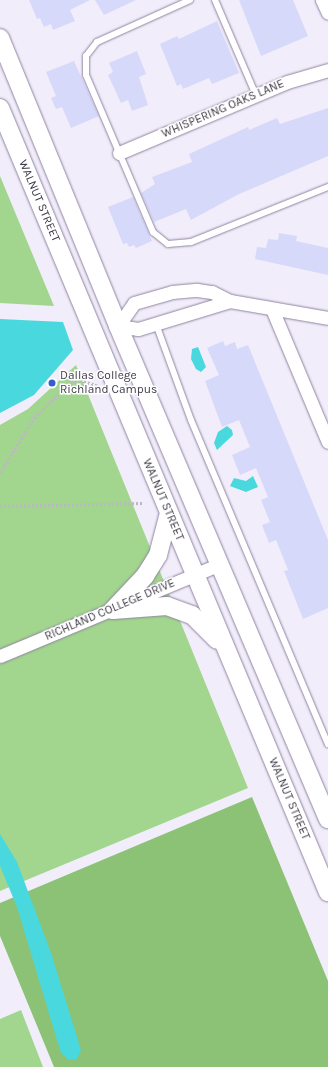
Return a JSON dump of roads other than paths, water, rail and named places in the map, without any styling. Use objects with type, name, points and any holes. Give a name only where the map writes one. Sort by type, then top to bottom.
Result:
[{"type":"main road","points":[[0,38],[118,326],[328,819]]},
{"type":"main road","name":"WALNUT STREET","points":[[0,108],[328,892]]},
{"type":"main road","points":[[14,141],[38,130]]},
{"type":"main road","points":[[95,336],[118,326]]},
{"type":"main road","points":[[112,610],[145,576],[158,555],[169,513]]},
{"type":"main road","points":[[112,610],[167,606],[192,615],[226,650]]},
{"type":"street","points":[[322,0],[328,13]]},
{"type":"street","name":"WHISPERING OAKS LANE","points":[[119,153],[256,95],[328,70]]},
{"type":"street","points":[[230,301],[138,329],[118,326],[134,303],[166,293],[197,290],[212,292],[230,301],[272,310],[328,318]]},
{"type":"street","points":[[272,310],[328,442]]},
{"type":"street","name":"RICHLAND COLLEGE DRIVE","points":[[0,656],[220,564]]},
{"type":"lane","points":[[190,0],[97,42],[86,56],[86,75],[153,232],[168,244],[190,242],[328,187]]},
{"type":"lane","points":[[215,0],[256,95]]},
{"type":"lane","points":[[156,324],[191,420],[328,744]]},
{"type":"water","points":[[0,319],[63,322],[73,350],[34,395],[0,413]]},
{"type":"water","points":[[198,347],[206,367],[201,372],[196,369],[191,359],[192,349]]},
{"type":"water","points":[[227,426],[232,430],[233,435],[217,450],[214,443],[218,432]]},
{"type":"water","points":[[253,476],[258,487],[246,492],[230,486],[234,478],[246,481]]},
{"type":"water","points":[[0,834],[17,862],[51,953],[81,1050],[77,1059],[69,1060],[61,1053],[17,907],[0,866]]},
{"type":"place","name":"Dallas College Richland Campus","points":[[52,383]]}]
